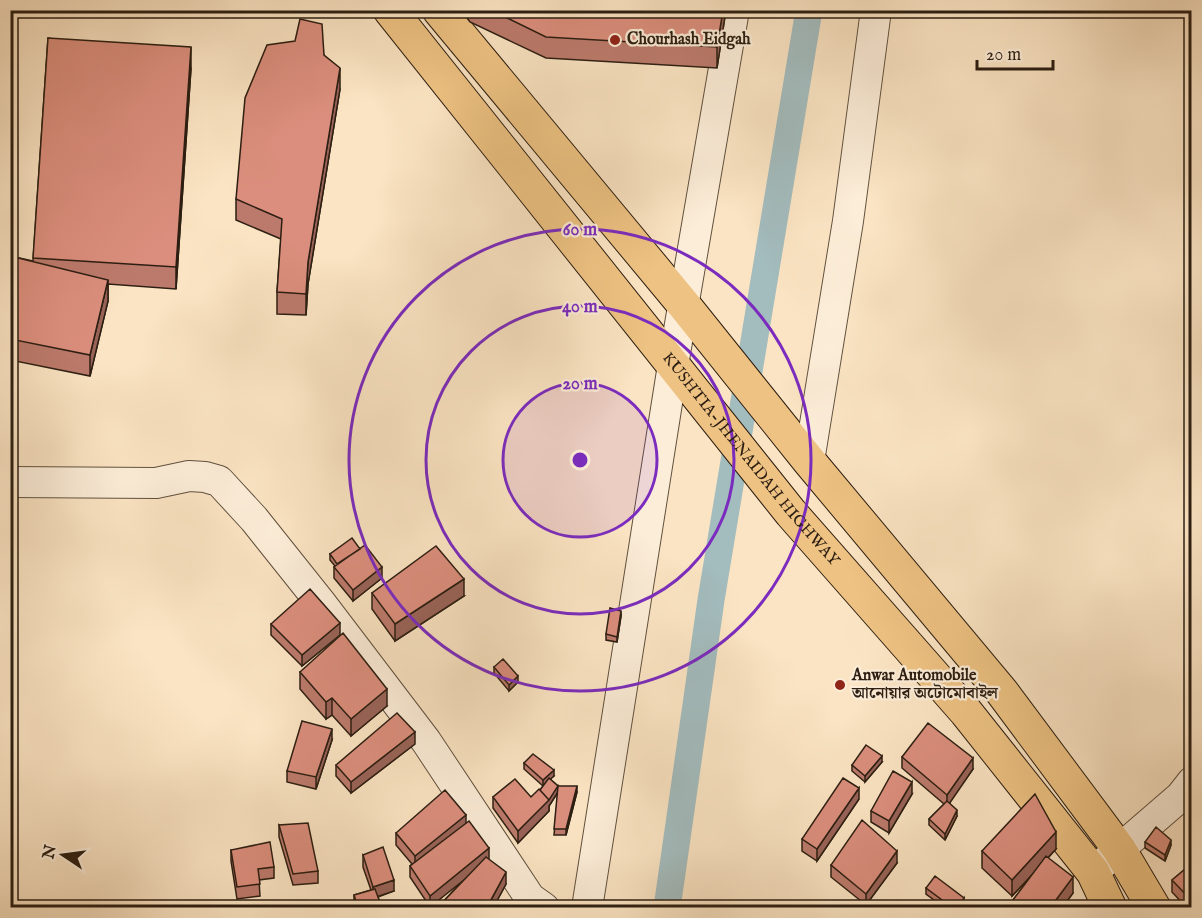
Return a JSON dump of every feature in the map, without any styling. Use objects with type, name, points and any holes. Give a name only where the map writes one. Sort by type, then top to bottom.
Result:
[{"type":"highway","name":"KUSHTIA-JHENAIDAH HIGHWAY","points":[[390,10],[791,513],[966,712],[1093,872],[1110,908]]},
{"type":"highway","points":[[439,10],[684,305],[806,458],[1002,692],[1119,849],[1154,908]]},
{"type":"street","points":[[587,908],[672,366],[734,10]]},
{"type":"street","points":[[806,458],[848,221],[876,10]]},
{"type":"street","points":[[10,482],[156,483],[189,476],[219,481],[254,519],[398,704],[456,784],[530,898],[544,908]]},
{"type":"street","points":[[1093,872],[1181,796],[1191,782]]},
{"type":"building","points":[[491,10],[723,10],[717,47],[546,37]]},
{"type":"building","points":[[300,19],[322,24],[324,55],[340,68],[308,262],[306,294],[277,292],[282,219],[236,199],[245,98],[267,45],[295,41]]},
{"type":"building","points":[[48,38],[191,47],[176,267],[33,258]]},
{"type":"building","points":[[10,256],[108,280],[90,355],[10,339]]},
{"type":"building","points":[[352,538],[360,549],[337,564],[330,554]]},
{"type":"building","points":[[365,545],[382,567],[353,590],[334,567]]},
{"type":"building","points":[[436,546],[464,579],[395,624],[372,593]]},
{"type":"building","points":[[310,589],[340,623],[302,655],[271,624]]},
{"type":"building","points":[[610,608],[621,611],[617,637],[606,634]]},
{"type":"building","points":[[343,633],[387,689],[351,719],[332,698],[326,702],[300,672]]},
{"type":"building","points":[[503,659],[518,676],[509,685],[494,667]]},
{"type":"building","points":[[397,713],[415,732],[351,782],[336,765]]},
{"type":"building","points":[[302,721],[332,729],[316,777],[287,771]]},
{"type":"building","points":[[928,723],[973,758],[947,795],[902,757]]},
{"type":"building","points":[[866,745],[882,756],[865,776],[852,765]]},
{"type":"building","points":[[533,754],[554,770],[543,780],[524,763]]},
{"type":"building","points":[[893,771],[912,782],[889,821],[871,811]]},
{"type":"building","points":[[549,778],[558,786],[549,800],[540,790]]},
{"type":"building","points":[[843,778],[859,788],[817,849],[802,839]]},
{"type":"building","points":[[515,779],[531,797],[539,789],[549,800],[518,831],[493,797]]},
{"type":"building","points":[[558,786],[577,786],[566,829],[554,829]]},
{"type":"building","points":[[445,790],[466,815],[415,856],[396,833]]},
{"type":"building","points":[[1035,794],[1056,832],[1012,880],[982,851]]},
{"type":"building","points":[[947,801],[957,810],[945,834],[929,819]]},
{"type":"building","points":[[862,820],[897,851],[866,894],[831,865]]},
{"type":"building","points":[[469,821],[489,848],[430,896],[410,866]]},
{"type":"building","points":[[308,823],[318,871],[293,874],[279,825]]},
{"type":"building","points":[[1156,827],[1171,840],[1165,855],[1145,842]]},
{"type":"building","points":[[270,842],[274,867],[258,869],[260,884],[237,887],[231,850]]},
{"type":"building","points":[[383,847],[394,880],[373,887],[363,855]]},
{"type":"building","points":[[1046,856],[1073,877],[1050,908],[1007,908]]},
{"type":"building","points":[[486,857],[506,872],[487,907],[478,903],[475,908],[442,908],[440,905]]},
{"type":"building","points":[[1191,864],[1191,900],[1172,880]]},
{"type":"building","points":[[935,876],[964,898],[957,908],[953,908],[926,888]]},
{"type":"building","points":[[375,889],[382,908],[358,908],[354,895]]},
{"type":"waterway","points":[[667,908],[711,600],[809,10]]},
{"type":"place","name":"Chourhash Eidgah","points":[[615,40]]},
{"type":"place","name":"Anwar Automobile আনোয়ার অটোমোবাইল","points":[[840,685]]}]
